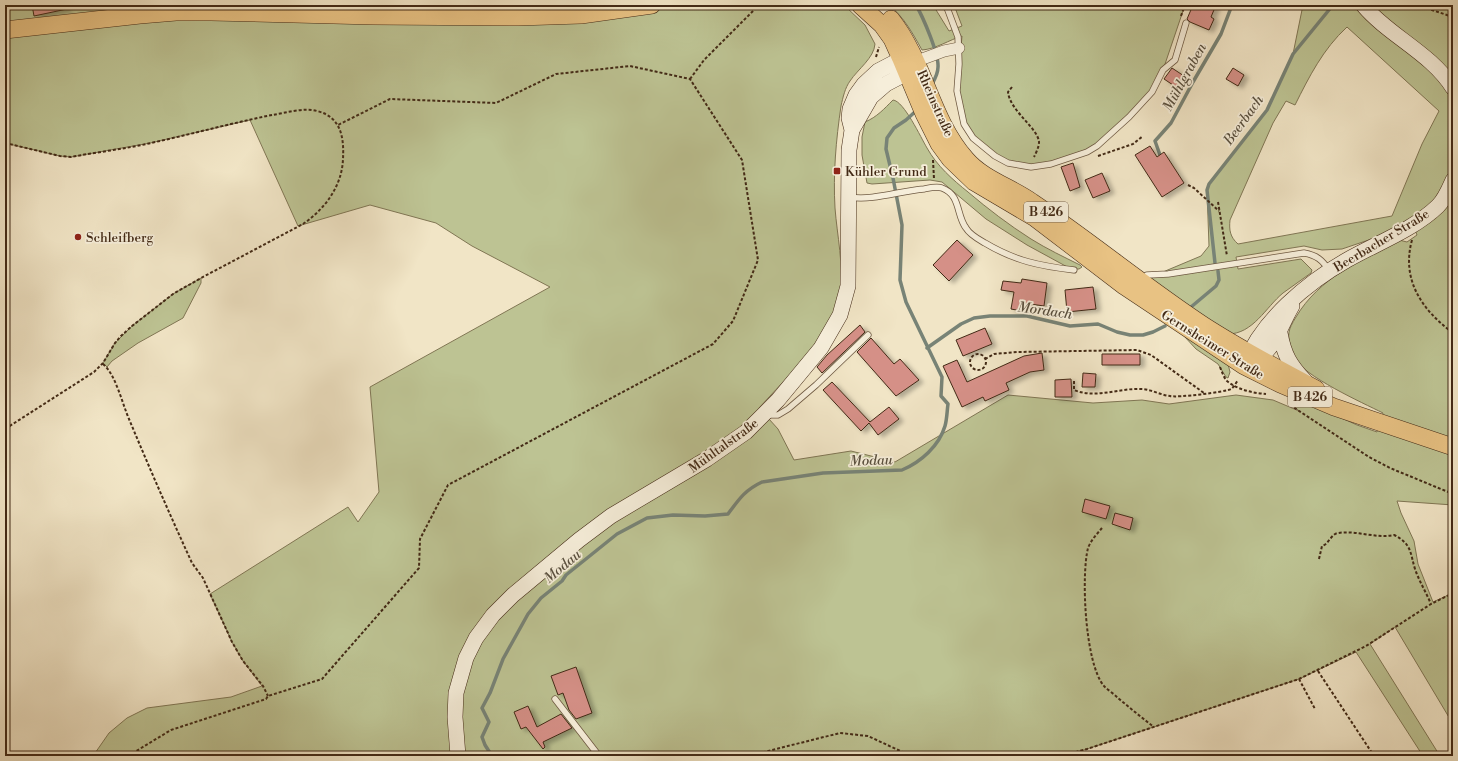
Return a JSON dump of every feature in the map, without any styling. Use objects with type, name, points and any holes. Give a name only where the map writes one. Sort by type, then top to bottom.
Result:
[{"type":"main road","points":[[5,30],[176,12],[526,17],[581,15],[652,5]]},
{"type":"main road","name":"B 426","points":[[860,5],[872,15],[915,66]]},
{"type":"main road","name":"B 426","points":[[877,5],[890,17],[899,30],[915,66]]},
{"type":"main road","name":"Rheinstraße","points":[[915,66],[914,91],[924,114],[942,150],[969,178],[978,185],[1035,218],[1082,254],[1143,285]]},
{"type":"main road","name":"Rheinstraße","points":[[915,66],[950,138],[967,161],[976,169],[1031,201],[1143,285]]},
{"type":"main road","name":"Gernsheimer Straße","points":[[1143,285],[1204,325],[1280,384],[1360,417],[1453,447]]},
{"type":"main road","name":"Gernsheimer Straße","points":[[1251,360],[1309,385],[1379,422]]},
{"type":"street","points":[[1363,5],[1439,71],[1453,88]]},
{"type":"street","name":"Rheinstraße","points":[[915,66],[944,50],[959,48]]},
{"type":"street","name":"Mühltalstraße","points":[[458,756],[455,717],[456,693],[466,658],[476,638],[493,615],[513,594],[611,516],[707,459],[746,432],[778,400],[820,348],[840,315],[848,286],[854,198],[849,150],[852,130],[849,118],[850,109],[860,90],[878,71],[915,66]]},
{"type":"street","name":"Beerbacher Straße","points":[[1251,360],[1257,338],[1265,327],[1300,293],[1329,271],[1413,225],[1439,206],[1453,180]]},
{"type":"street","name":"Beerbacher Straße","points":[[1251,360],[1268,350],[1280,333],[1288,313],[1300,293]]},
{"type":"street","points":[[1280,333],[1287,360],[1294,370],[1309,385]]},
{"type":"lane","name":"Rheinstraße","points":[[946,5],[958,37],[959,48],[957,91],[960,109],[964,124],[973,138],[1001,160],[1008,163],[1030,167],[1051,164],[1091,152]]},
{"type":"lane","points":[[1091,152],[1129,117],[1152,92],[1163,70],[1174,60],[1186,23]]},
{"type":"lane","points":[[854,198],[914,190],[937,188],[946,190],[954,196],[966,229],[978,239],[993,248],[1030,264],[1074,270]]},
{"type":"lane","points":[[1143,285],[1168,274],[1304,253],[1320,258],[1329,271]]},
{"type":"lane","points":[[764,415],[778,415],[788,409],[816,386],[868,335]]},
{"type":"lane","points":[[555,699],[599,756]]},
{"type":"path","points":[[690,79],[704,60],[759,5]]},
{"type":"path","points":[[1417,5],[1453,17]]},
{"type":"path","points":[[128,756],[171,730],[322,679],[419,568],[420,539],[448,485],[712,344],[733,321],[758,260],[742,160],[690,79],[630,66],[556,74],[496,103],[390,99],[338,125]]},
{"type":"path","points":[[1012,86],[1008,92],[1010,99],[1014,107],[1037,136],[1039,142],[1030,167]]},
{"type":"path","points":[[5,143],[60,156],[71,156],[150,144],[250,120],[307,110],[318,111],[328,116],[338,125],[343,141],[341,173],[338,182],[329,198],[311,218],[303,224],[173,294],[121,336],[103,363],[94,372],[5,429]]},
{"type":"path","points":[[1091,152],[1096,156],[1100,156],[1133,144],[1143,136]]},
{"type":"path","points":[[933,156],[934,176],[937,188]]},
{"type":"path","points":[[1188,185],[1194,188],[1219,211]]},
{"type":"path","points":[[1218,202],[1228,265]]},
{"type":"path","points":[[1413,225],[1414,229],[1409,250],[1409,268],[1413,285],[1420,300],[1428,311],[1442,325],[1453,333]]},
{"type":"path","points":[[985,359],[994,354],[1018,352],[1137,350],[1151,355],[1204,393]]},
{"type":"path","points":[[973,355],[982,355],[985,359],[986,363],[980,370],[975,370],[970,363],[970,358],[973,355]]},
{"type":"path","points":[[1074,381],[1074,390],[1088,394],[1127,389],[1142,389],[1171,397],[1216,393],[1229,390],[1234,386],[1251,360]]},
{"type":"path","points":[[103,363],[114,383],[192,563],[203,578],[232,642],[243,660],[263,686],[268,696]]},
{"type":"path","points":[[1234,386],[1244,390],[1270,394]]},
{"type":"path","points":[[1289,405],[1369,457],[1390,468],[1453,494]]},
{"type":"path","points":[[1102,528],[1092,540],[1085,565],[1084,594],[1094,663],[1097,674],[1104,686],[1154,727]]},
{"type":"path","points":[[1319,559],[1322,546],[1326,545],[1334,535],[1338,533],[1362,534],[1381,537],[1394,535],[1404,541],[1411,552],[1415,568],[1425,594],[1431,604]]},
{"type":"path","points":[[1061,756],[1087,749],[1299,679],[1366,646],[1431,604],[1453,593]]},
{"type":"path","points":[[1318,670],[1374,756]]},
{"type":"path","points":[[1299,679],[1315,709]]},
{"type":"path","points":[[748,756],[840,733],[868,736],[911,756]]},
{"type":"green space","points":[[5,5],[847,5],[846,7],[865,25],[875,44],[869,59],[848,84],[841,106],[836,144],[834,182],[835,208],[841,261],[840,293],[836,308],[818,339],[795,369],[759,408],[778,429],[794,460],[851,451],[895,462],[1008,395],[1093,403],[1142,400],[1169,404],[1236,395],[1273,400],[1299,411],[1290,402],[1293,396],[1357,425],[1377,432],[1383,413],[1321,381],[1299,365],[1292,355],[1289,332],[1291,325],[1305,303],[1316,291],[1342,271],[1370,255],[1399,240],[1407,242],[1417,235],[1413,225],[1342,249],[1322,250],[1304,246],[1236,257],[1238,269],[1301,259],[1312,270],[1311,273],[1283,293],[1252,325],[1237,333],[1228,334],[1228,364],[1230,372],[1228,378],[1218,364],[1196,349],[1184,336],[1150,280],[1151,277],[1201,256],[1209,246],[1208,186],[1267,110],[1293,54],[1303,5],[1453,5],[1453,505],[1397,501],[1414,541],[1418,564],[1433,602],[1453,593],[1453,724],[1395,627],[1370,644],[1440,756],[1423,756],[1356,652],[1299,679],[1087,749],[1061,756],[93,756],[109,733],[127,718],[147,708],[231,697],[262,686],[243,661],[232,642],[210,594],[348,507],[358,522],[379,492],[370,387],[550,287],[472,246],[436,223],[370,205],[298,226],[250,120],[150,143],[71,157],[60,156],[5,143]],"holes":[[[1347,27],[1439,111],[1422,144],[1392,216],[1238,244],[1233,239],[1230,230],[1230,220],[1273,123],[1286,101],[1295,105],[1311,74],[1324,54]]]},
{"type":"green space","points":[[889,5],[933,5],[949,31],[962,26],[954,5],[1185,5],[1163,70],[1152,92],[1097,146],[1038,167],[1008,163],[984,148],[964,124],[957,91],[962,36],[922,50],[904,20]]},
{"type":"green space","points":[[893,100],[897,102],[907,113],[936,161],[957,183],[991,211],[1023,234],[1082,267],[1079,269],[1071,269],[1027,245],[986,219],[942,182],[930,180],[872,184],[867,183],[862,155],[862,137],[865,122],[877,115]]},
{"type":"green space","points":[[201,278],[201,283],[183,318],[138,343],[112,361],[107,367],[103,363],[115,343],[132,326],[173,294]]},
{"type":"building","points":[[32,5],[66,5],[67,9],[34,16]]},
{"type":"building","points":[[1193,5],[1216,5],[1211,17],[1214,19],[1209,30],[1190,22],[1187,19]]},
{"type":"building","points":[[1172,68],[1184,76],[1176,87],[1164,79]]},
{"type":"building","points":[[1233,68],[1244,75],[1238,86],[1226,79]]},
{"type":"building","points":[[1150,146],[1157,157],[1164,152],[1184,183],[1162,197],[1135,155]]},
{"type":"building","points":[[1073,163],[1080,187],[1070,191],[1061,167]]},
{"type":"building","points":[[1102,173],[1110,191],[1093,198],[1085,180]]},
{"type":"building","points":[[957,240],[973,255],[949,281],[933,265]]},
{"type":"building","points":[[1022,279],[1047,283],[1044,306],[1024,303],[1022,311],[1011,309],[1014,292],[1001,290],[1003,281],[1021,283]]},
{"type":"building","points":[[1093,287],[1096,309],[1067,312],[1065,290]]},
{"type":"building","points":[[860,325],[865,332],[822,373],[817,367],[827,355]]},
{"type":"building","points":[[985,328],[992,344],[963,356],[956,340]]},
{"type":"building","points":[[871,338],[894,364],[900,359],[919,380],[896,396],[857,352]]},
{"type":"building","points":[[1042,353],[1044,370],[1030,372],[1006,383],[1009,390],[985,401],[983,397],[962,407],[943,366],[957,360],[967,382],[1024,356]]},
{"type":"building","points":[[1102,354],[1140,354],[1140,365],[1102,365]]},
{"type":"building","points":[[1083,373],[1096,374],[1095,387],[1082,387]]},
{"type":"building","points":[[1071,379],[1072,397],[1055,397],[1055,380]]},
{"type":"building","points":[[832,382],[870,422],[889,407],[899,419],[878,435],[869,423],[861,431],[823,390]]},
{"type":"building","points":[[1085,499],[1110,506],[1106,519],[1082,512]]},
{"type":"building","points":[[1115,513],[1133,518],[1130,530],[1112,524]]},
{"type":"building","points":[[576,667],[592,713],[576,719],[569,710],[563,693],[558,695],[551,676]]},
{"type":"building","points":[[528,706],[537,727],[561,714],[572,728],[543,742],[545,747],[543,749],[526,727],[521,729],[514,712]]},
{"type":"waterway","name":"Modau","points":[[916,5],[923,18],[938,61],[937,71],[932,84]]},
{"type":"waterway","name":"Mühlgraben","points":[[1160,155],[1155,141],[1171,123],[1221,34],[1232,5]]},
{"type":"waterway","name":"Beerbach","points":[[1215,263],[1207,190],[1209,184],[1267,110],[1293,54],[1333,5]]},
{"type":"waterway","name":"Modau","points":[[492,756],[482,737],[489,722],[482,708],[490,693],[503,659],[528,614],[541,598],[562,581],[566,575],[617,534],[647,518],[673,515],[705,516],[728,514],[743,495],[751,488],[762,482],[823,473],[902,470],[916,463],[934,447],[945,426],[948,404],[941,396],[942,377],[906,302],[900,280],[902,225],[886,149],[887,138],[894,128],[917,110]]},
{"type":"waterway","name":"Mordach","points":[[1191,307],[1216,286],[1219,280],[1218,271]]},
{"type":"waterway","name":"Mordach","points":[[927,348],[961,324],[974,318],[990,316],[1027,316],[1070,326],[1098,324],[1117,332],[1130,335],[1143,335],[1165,326]]},
{"type":"place","name":"Kühler Grund","points":[[837,171]]},
{"type":"place","name":"Schleifberg","points":[[78,237]]}]
